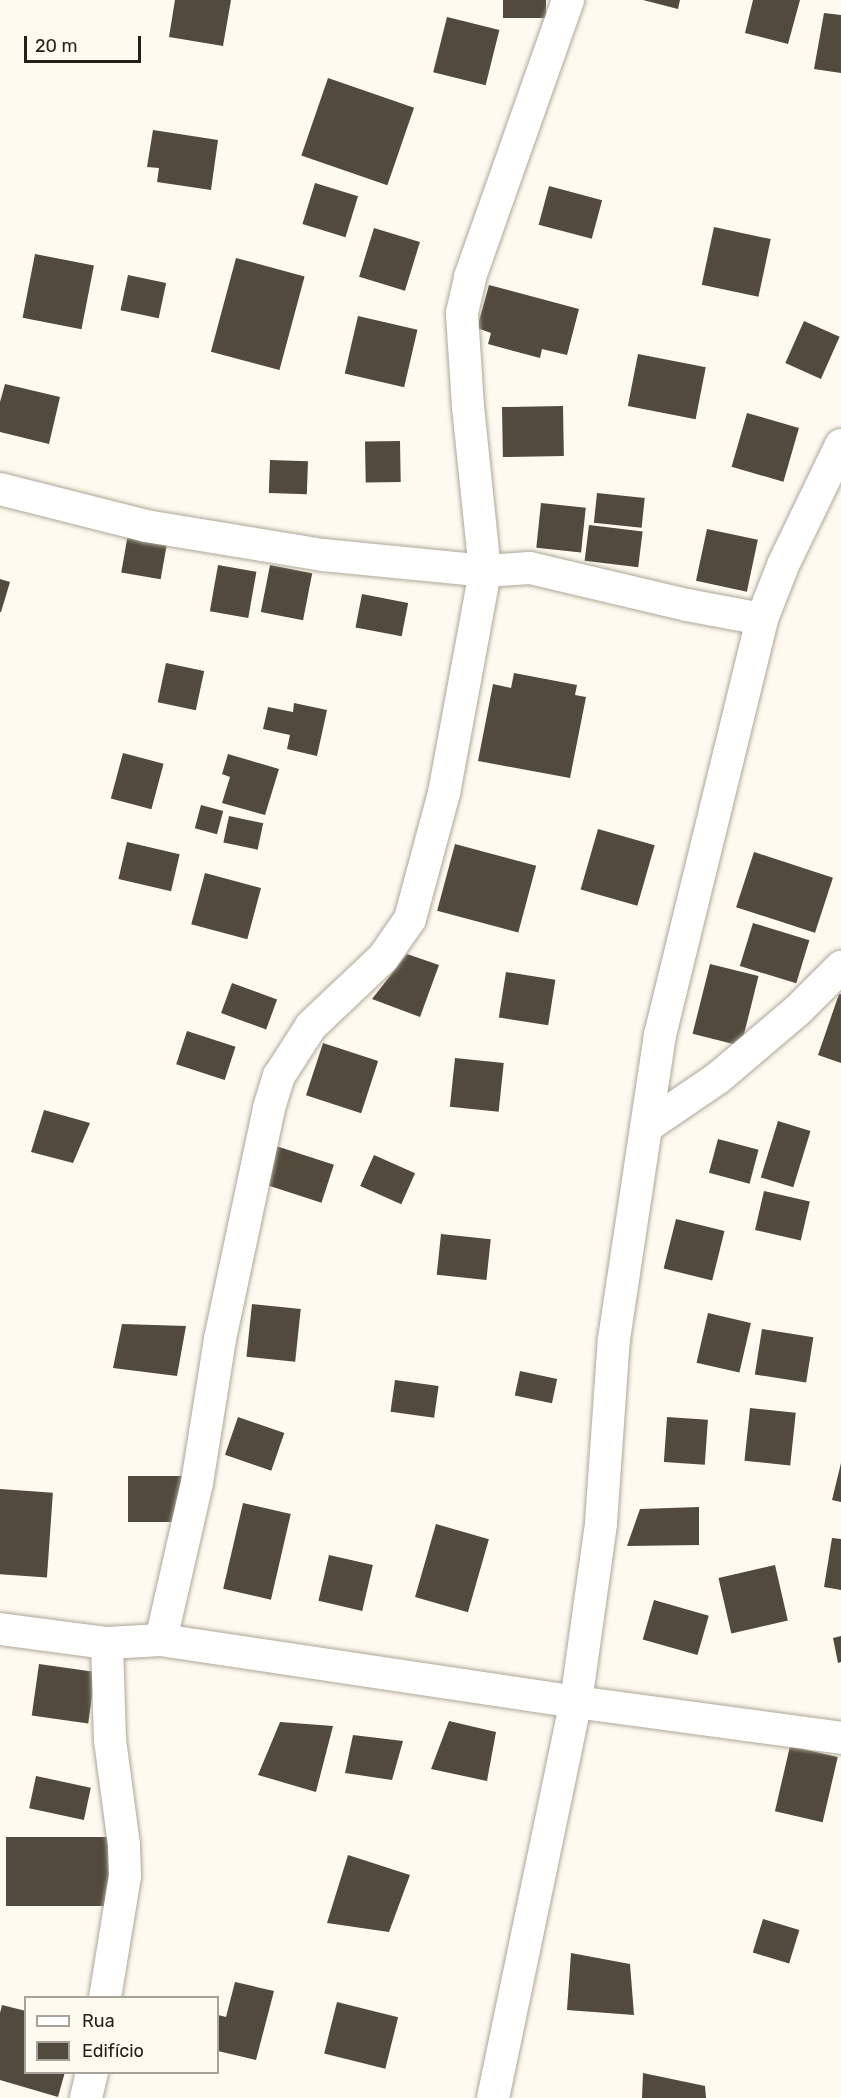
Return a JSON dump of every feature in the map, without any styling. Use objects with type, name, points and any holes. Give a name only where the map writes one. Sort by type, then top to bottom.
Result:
[{"type":"street","points":[[161,1640],[197,1483],[220,1339],[269,1108],[279,1076],[311,1026],[383,958],[410,919],[444,793],[485,571],[468,407],[462,313],[470,278],[568,0]]},
{"type":"street","points":[[493,2098],[576,1702],[601,1523],[614,1339],[660,1035],[762,619],[784,563],[841,445]]},
{"type":"street","points":[[0,489],[146,526],[323,555],[485,571],[530,568],[687,605],[762,619]]},
{"type":"street","points":[[646,1127],[718,1078],[798,1010],[841,967]]},
{"type":"street","points":[[0,1629],[107,1643],[161,1640],[576,1702],[841,1738]]},
{"type":"street","points":[[105,1996],[125,1876],[124,1845],[110,1740],[107,1643]]},
{"type":"street","points":[[86,2098],[92,2074]]},
{"type":"building","points":[[175,0],[231,0],[223,46],[169,37]]},
{"type":"building","points":[[503,0],[546,0],[546,18],[503,18]]},
{"type":"building","points":[[643,0],[680,0],[678,9]]},
{"type":"building","points":[[753,0],[800,0],[788,44],[745,33]]},
{"type":"building","points":[[824,13],[841,15],[841,73],[814,69]]},
{"type":"building","points":[[447,17],[499,30],[486,85],[433,72]]},
{"type":"building","points":[[328,78],[414,108],[387,185],[301,156]]},
{"type":"building","points":[[153,130],[218,140],[211,190],[157,182],[159,168],[147,167]]},
{"type":"building","points":[[315,183],[358,196],[345,237],[302,224]]},
{"type":"building","points":[[549,186],[602,200],[592,239],[539,225]]},
{"type":"building","points":[[714,227],[771,239],[758,297],[702,285]]},
{"type":"building","points":[[374,228],[420,242],[405,291],[359,277]]},
{"type":"building","points":[[35,254],[94,265],[81,329],[23,318]]},
{"type":"building","points":[[236,258],[305,276],[279,370],[211,352]]},
{"type":"building","points":[[128,275],[166,283],[159,318],[121,310]]},
{"type":"building","points":[[489,285],[579,309],[567,355],[542,349],[540,358],[488,344],[491,333],[477,328]]},
{"type":"building","points":[[358,316],[417,330],[404,387],[345,373]]},
{"type":"building","points":[[804,321],[840,337],[821,379],[785,363]]},
{"type":"building","points":[[638,354],[706,367],[696,419],[628,406]]},
{"type":"building","points":[[5,384],[60,397],[49,444],[0,432],[0,402]]},
{"type":"building","points":[[563,406],[564,456],[503,457],[502,407]]},
{"type":"building","points":[[747,413],[799,428],[783,482],[732,467]]},
{"type":"building","points":[[400,441],[401,482],[366,483],[365,442]]},
{"type":"building","points":[[270,460],[308,461],[307,494],[269,493]]},
{"type":"building","points":[[597,493],[645,498],[642,528],[594,523]]},
{"type":"building","points":[[541,503],[586,508],[581,552],[536,548]]},
{"type":"building","points":[[589,525],[643,532],[638,567],[585,561]]},
{"type":"building","points":[[707,529],[758,540],[747,592],[696,581]]},
{"type":"building","points":[[128,534],[167,541],[161,579],[121,572]]},
{"type":"building","points":[[218,565],[256,572],[248,618],[210,611]]},
{"type":"building","points":[[270,565],[312,573],[303,620],[261,612]]},
{"type":"building","points":[[0,579],[10,582],[1,612],[0,612]]},
{"type":"building","points":[[362,594],[408,603],[402,636],[356,627]]},
{"type":"building","points":[[166,663],[204,671],[196,710],[158,702]]},
{"type":"building","points":[[514,673],[577,685],[575,695],[586,697],[570,778],[478,761],[493,684],[511,688]]},
{"type":"building","points":[[294,703],[327,710],[317,756],[287,749],[290,735],[263,729],[268,707],[293,712]]},
{"type":"building","points":[[123,753],[164,764],[151,809],[111,798]]},
{"type":"building","points":[[228,754],[279,769],[265,815],[222,803],[230,777],[222,774]]},
{"type":"building","points":[[201,805],[223,811],[217,834],[195,828]]},
{"type":"building","points":[[229,816],[263,823],[258,850],[223,842]]},
{"type":"building","points":[[598,829],[655,845],[637,906],[581,890]]},
{"type":"building","points":[[127,842],[180,854],[171,891],[118,879]]},
{"type":"building","points":[[455,844],[536,866],[518,932],[437,911]]},
{"type":"building","points":[[754,852],[833,878],[815,933],[736,907]]},
{"type":"building","points":[[205,873],[261,888],[247,939],[191,924]]},
{"type":"building","points":[[753,923],[809,940],[796,983],[740,966]]},
{"type":"building","points":[[407,954],[439,965],[420,1017],[372,999]]},
{"type":"building","points":[[710,964],[759,976],[741,1046],[693,1034]]},
{"type":"building","points":[[506,972],[555,980],[548,1025],[499,1017]]},
{"type":"building","points":[[232,983],[277,999],[266,1029],[221,1013]]},
{"type":"building","points":[[839,994],[841,994],[841,1063],[818,1055]]},
{"type":"building","points":[[187,1031],[236,1047],[225,1080],[176,1064]]},
{"type":"building","points":[[323,1043],[378,1061],[361,1113],[306,1095]]},
{"type":"building","points":[[455,1058],[504,1063],[499,1112],[450,1107]]},
{"type":"building","points":[[44,1110],[90,1123],[73,1163],[31,1152]]},
{"type":"building","points":[[778,1121],[811,1131],[793,1187],[761,1177]]},
{"type":"building","points":[[718,1139],[759,1150],[750,1184],[709,1173]]},
{"type":"building","points":[[273,1145],[334,1165],[322,1203],[261,1183]]},
{"type":"building","points":[[374,1155],[415,1173],[401,1204],[360,1186]]},
{"type":"building","points":[[764,1191],[810,1202],[801,1241],[755,1230]]},
{"type":"building","points":[[676,1219],[725,1231],[712,1281],[664,1268]]},
{"type":"building","points":[[441,1234],[491,1239],[486,1280],[437,1275]]},
{"type":"building","points":[[252,1304],[301,1309],[295,1362],[246,1357]]},
{"type":"building","points":[[708,1313],[751,1323],[739,1373],[697,1363]]},
{"type":"building","points":[[122,1324],[186,1326],[177,1376],[113,1368]]},
{"type":"building","points":[[762,1329],[813,1337],[806,1383],[755,1374]]},
{"type":"building","points":[[520,1371],[557,1379],[552,1403],[515,1395]]},
{"type":"building","points":[[395,1380],[439,1386],[434,1418],[391,1412]]},
{"type":"building","points":[[750,1408],[796,1413],[790,1466],[744,1461]]},
{"type":"building","points":[[238,1417],[284,1433],[271,1471],[225,1455]]},
{"type":"building","points":[[667,1417],[708,1420],[705,1465],[664,1462]]},
{"type":"building","points":[[841,1463],[841,1502],[832,1500]]},
{"type":"building","points":[[128,1476],[183,1476],[183,1522],[128,1522]]},
{"type":"building","points":[[0,1489],[53,1493],[47,1577],[0,1574]]},
{"type":"building","points":[[243,1503],[291,1514],[271,1600],[223,1589]]},
{"type":"building","points":[[699,1507],[699,1545],[627,1546],[640,1509]]},
{"type":"building","points":[[436,1524],[489,1539],[468,1612],[415,1597]]},
{"type":"building","points":[[832,1538],[841,1539],[841,1590],[824,1587]]},
{"type":"building","points":[[329,1555],[373,1565],[362,1611],[318,1601]]},
{"type":"building","points":[[775,1565],[788,1621],[731,1634],[718,1578]]},
{"type":"building","points":[[654,1600],[709,1616],[697,1655],[643,1639]]},
{"type":"building","points":[[841,1636],[841,1662],[838,1663],[833,1638]]},
{"type":"building","points":[[39,1664],[95,1672],[88,1723],[32,1715]]},
{"type":"building","points":[[449,1721],[496,1732],[487,1781],[431,1769]]},
{"type":"building","points":[[280,1722],[333,1726],[316,1792],[258,1775]]},
{"type":"building","points":[[353,1735],[403,1741],[392,1780],[345,1773]]},
{"type":"building","points":[[790,1746],[838,1757],[823,1822],[775,1811]]},
{"type":"building","points":[[36,1776],[91,1788],[84,1820],[29,1808]]},
{"type":"building","points":[[6,1837],[109,1837],[109,1906],[6,1906]]},
{"type":"building","points":[[348,1855],[410,1875],[389,1932],[327,1923]]},
{"type":"building","points":[[763,1919],[799,1930],[789,1964],[753,1952]]},
{"type":"building","points":[[571,1953],[630,1964],[634,2015],[567,2010]]},
{"type":"building","points":[[235,1982],[274,1991],[256,2060],[219,2051],[219,2015],[226,2017]]},
{"type":"building","points":[[337,2002],[398,2017],[385,2069],[324,2053]]},
{"type":"building","points":[[2,2005],[24,2010],[24,2074],[64,2074],[58,2097],[0,2080]]},
{"type":"building","points":[[643,2073],[705,2086],[706,2098],[642,2098]]}]
